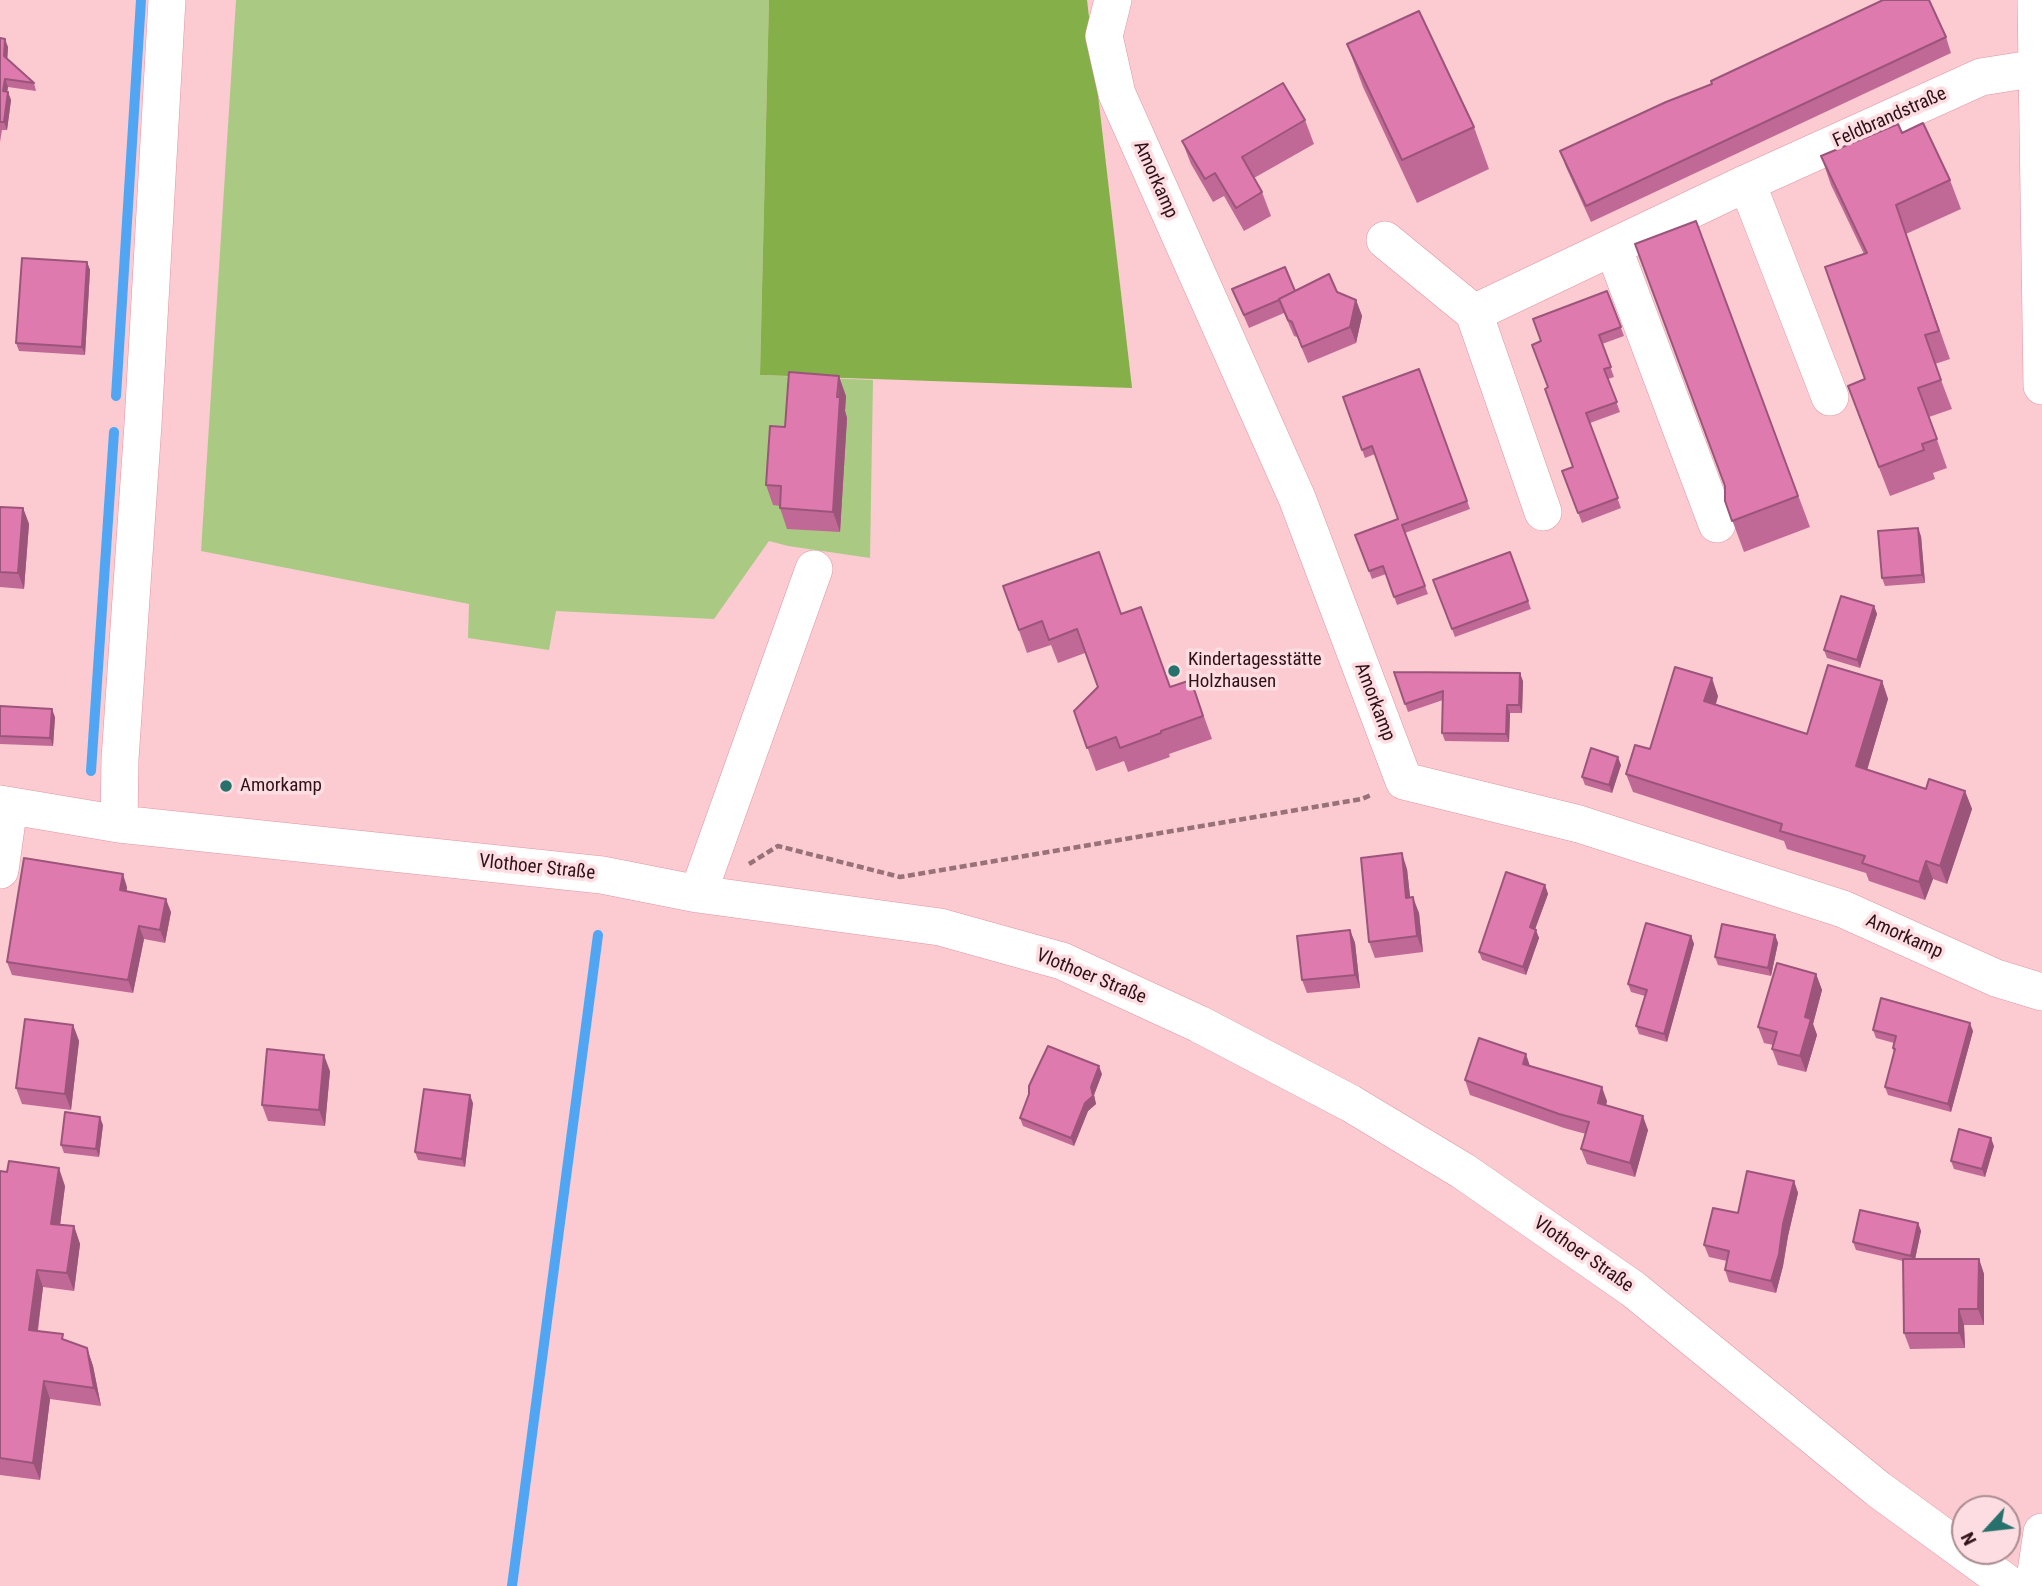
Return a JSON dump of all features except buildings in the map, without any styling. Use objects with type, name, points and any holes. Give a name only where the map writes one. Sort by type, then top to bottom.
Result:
[{"type":"street","points":[[119,824],[120,759],[143,424],[167,0]]},
{"type":"street","name":"Amorkamp","points":[[1113,0],[1104,36],[1117,94],[1297,498],[1404,781],[1579,824],[1843,909],[1996,978],[2042,992]]},
{"type":"street","points":[[2036,0],[2042,386]]},
{"type":"street","name":"Feldbrandstraße","points":[[1474,313],[1747,183],[1981,77],[2038,68]]},
{"type":"street","points":[[1747,183],[1830,397]]},
{"type":"street","points":[[1385,240],[1474,313],[1543,512]]},
{"type":"street","points":[[1613,247],[1717,524]]},
{"type":"street","points":[[712,896],[814,569]]},
{"type":"street","points":[[0,870],[4,805]]},
{"type":"street","name":"Vlothoer Straße","points":[[4,805],[119,824],[602,875],[712,896],[940,928],[1062,961],[1199,1024],[1350,1103],[1463,1171],[1633,1289],[1878,1489],[2011,1586]]},
{"type":"street","points":[[2034,1586],[2042,1532]]},
{"type":"path","points":[[712,896],[744,867],[778,846],[900,877],[1362,799],[1404,781]]},
{"type":"green space","points":[[236,0],[769,0],[760,375],[873,380],[870,558],[769,541],[714,619],[556,611],[549,650],[468,638],[469,604],[201,551]]},
{"type":"green space","points":[[769,0],[1087,0],[1132,388],[760,375]]},
{"type":"waterway","points":[[116,396],[141,0]]},
{"type":"waterway","points":[[91,771],[114,432]]},
{"type":"waterway","points":[[512,1586],[598,935]]},
{"type":"place","name":"Kindertagesstätte Holzhausen","points":[[1174,671]]},
{"type":"place","name":"Amorkamp","points":[[226,786]]}]
